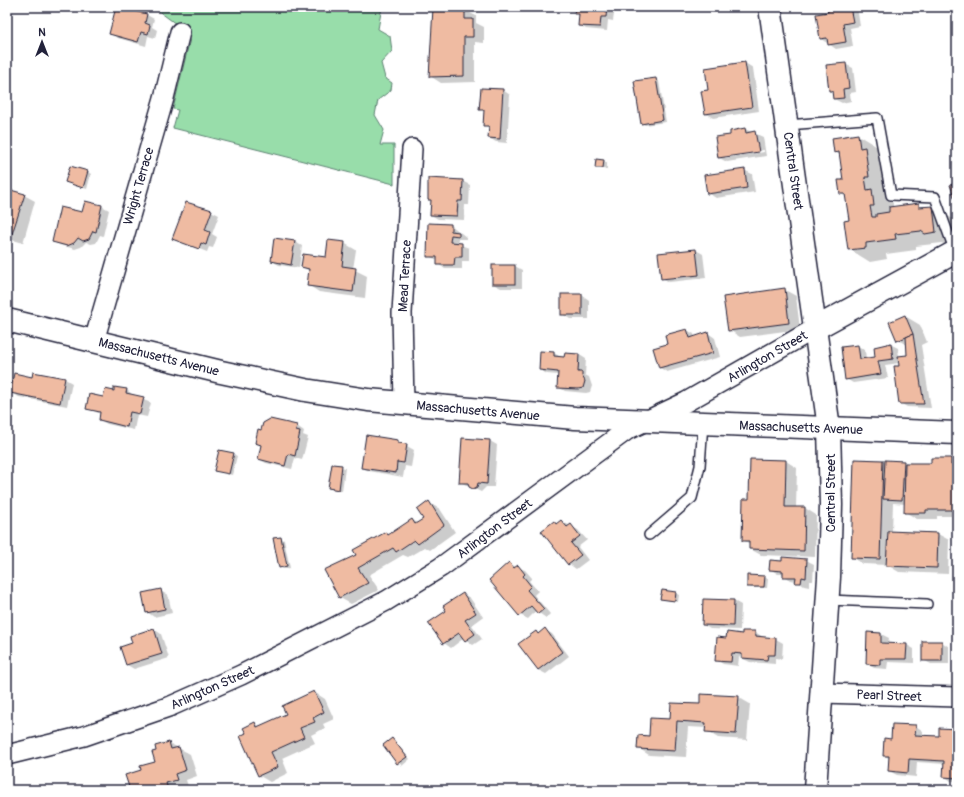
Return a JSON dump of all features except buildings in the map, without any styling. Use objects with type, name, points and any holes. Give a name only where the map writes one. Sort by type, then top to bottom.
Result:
[{"type":"main road","name":"Central Street","points":[[770,7],[829,428],[831,505],[828,600],[815,790]]},
{"type":"main road","name":"Arlington Street","points":[[816,328],[956,252]]},
{"type":"main road","name":"Massachusetts Avenue","points":[[7,320],[293,387],[335,395],[534,415],[703,424],[957,433]]},
{"type":"street","name":"Wright Terrace","points":[[94,341],[164,98],[180,32]]},
{"type":"street","name":"Mead Terrace","points":[[404,403],[402,313],[412,149]]},
{"type":"street","name":"Arlington Street","points":[[7,755],[84,736],[171,706],[240,675],[373,608],[430,575],[612,440],[645,421],[686,402],[816,328]]},
{"type":"street","name":"Pearl Street","points":[[822,692],[957,697]]},
{"type":"lane","points":[[787,125],[877,118],[892,195],[935,197],[956,252]]},
{"type":"lane","points":[[649,535],[692,498],[700,466],[703,424]]},
{"type":"lane","points":[[828,600],[927,604]]},
{"type":"green space","points":[[153,7],[382,7],[378,29],[390,36],[392,51],[381,63],[385,78],[392,83],[391,90],[378,100],[375,115],[384,130],[380,145],[394,145],[394,184],[173,128],[178,110],[173,109],[191,35]]}]
